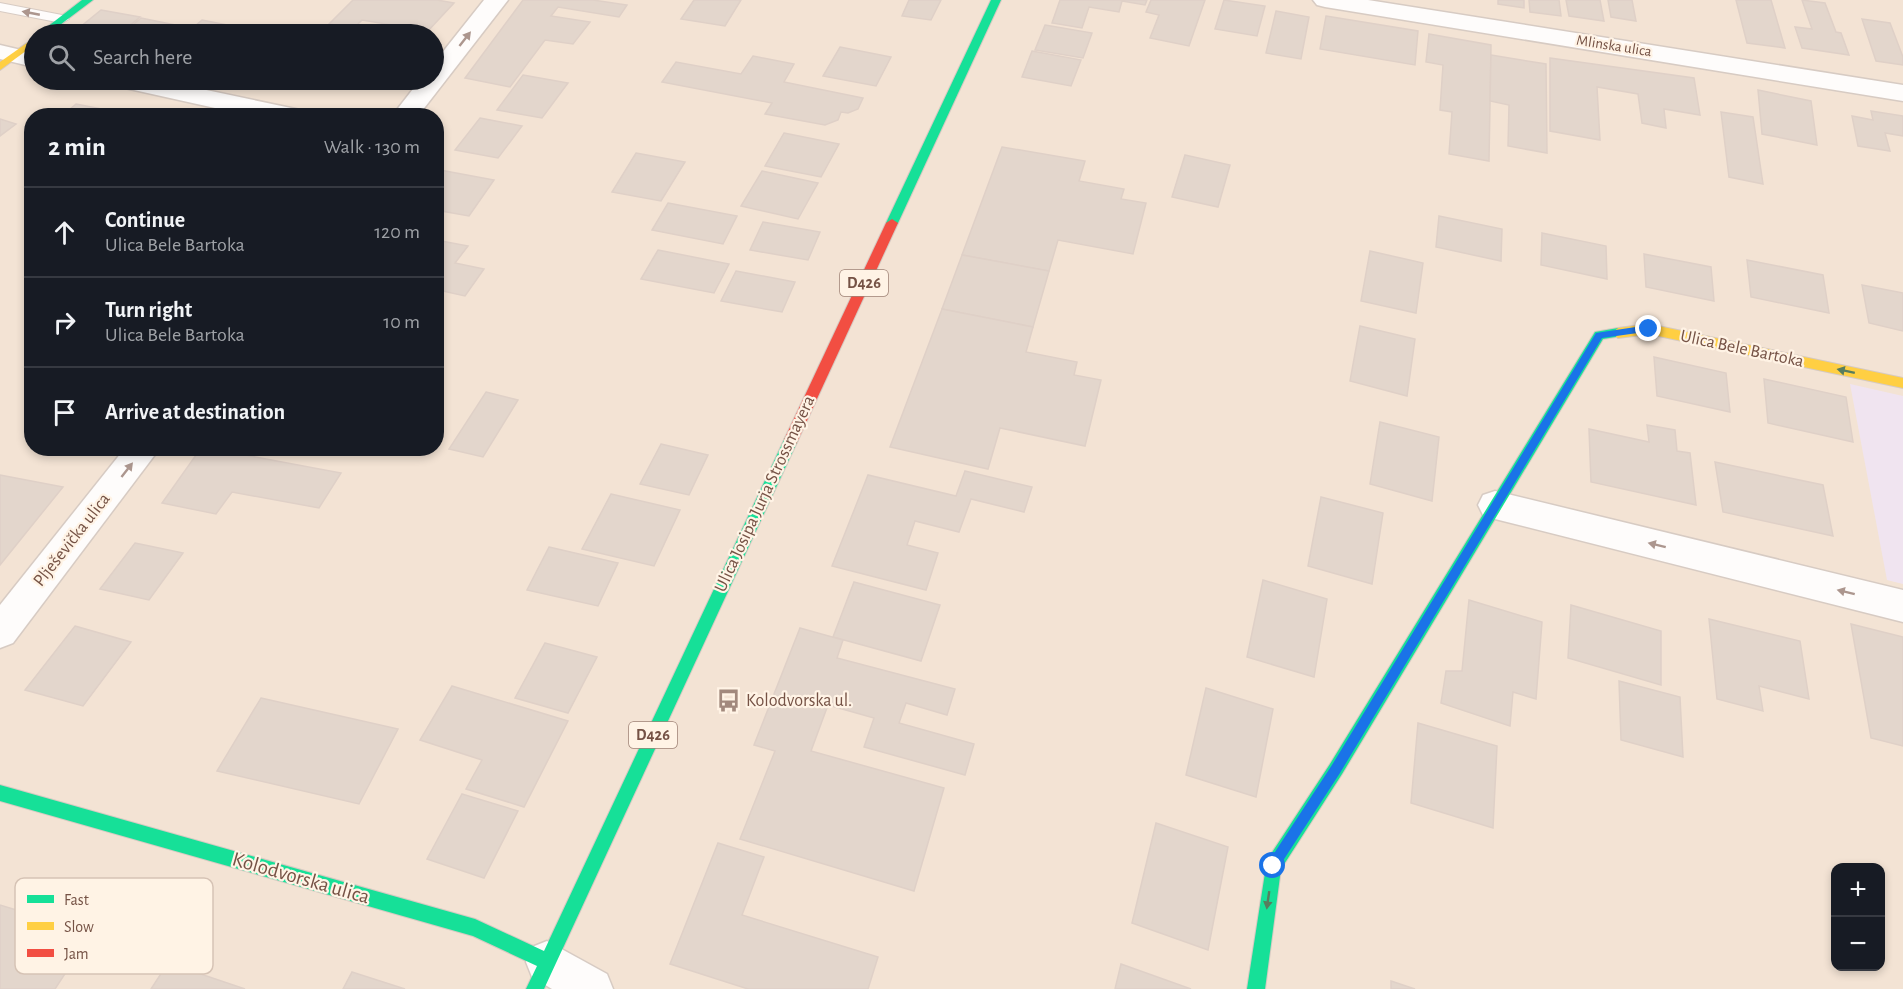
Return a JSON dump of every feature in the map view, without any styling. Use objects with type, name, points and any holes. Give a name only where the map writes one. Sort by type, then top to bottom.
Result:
[{"type":"street","points":[[55,24],[88,0]]},
{"type":"street","points":[[444,65],[496,0]]},
{"type":"street","name":"Ulica Josipa Jurja Strossmayera","points":[[541,976],[996,0]]},
{"type":"street","name":"Mlinska ulica","points":[[1325,0],[1903,93]]},
{"type":"street","points":[[12,59],[24,49]]},
{"type":"street","points":[[171,90],[254,108]]},
{"type":"street","points":[[410,108],[424,90]]},
{"type":"street","name":"Ulica Bele Bartoka","points":[[1256,989],[1273,866],[1336,769],[1599,335],[1649,329],[1903,383]]},
{"type":"street","name":"Plješevička ulica","points":[[0,632],[138,456]]},
{"type":"street","points":[[1495,505],[1903,606]]},
{"type":"street","name":"Kolodvorska ulica","points":[[0,793],[474,928],[541,976],[592,989]]},
{"type":"lane","points":[[0,7],[62,19]]},
{"type":"shaded area","points":[[0,0],[1903,0],[1903,989],[0,989]]},
{"type":"shaded area","points":[[1850,384],[1903,396],[1903,584],[1887,580]]},
{"type":"building","points":[[353,0],[437,0],[454,3],[434,24],[386,24],[362,20],[358,24],[329,24]]},
{"type":"building","points":[[523,0],[593,0],[627,5],[619,17],[558,7],[551,16],[590,22],[573,44],[545,40],[510,87],[465,78]]},
{"type":"building","points":[[694,0],[741,0],[725,26],[681,19]]},
{"type":"building","points":[[909,0],[941,0],[931,20],[902,16]]},
{"type":"building","points":[[1060,0],[1147,0],[1145,5],[1122,1],[1119,12],[1089,7],[1082,28],[1052,23]]},
{"type":"building","points":[[1151,0],[1205,0],[1189,46],[1150,38],[1159,15],[1146,12]]},
{"type":"building","points":[[1224,0],[1265,6],[1257,36],[1215,29]]},
{"type":"building","points":[[1498,0],[1524,0],[1524,8],[1498,4]]},
{"type":"building","points":[[1529,0],[1559,0],[1561,16],[1530,12]]},
{"type":"building","points":[[1566,0],[1600,0],[1604,21],[1569,16]]},
{"type":"building","points":[[1608,0],[1632,0],[1636,21],[1611,17]]},
{"type":"building","points":[[1736,0],[1771,0],[1785,48],[1747,43]]},
{"type":"building","points":[[1802,0],[1825,3],[1836,32],[1841,33],[1849,55],[1802,48],[1795,27],[1812,29]]},
{"type":"building","points":[[101,10],[140,17],[132,24],[84,24]]},
{"type":"building","points":[[1276,11],[1309,17],[1301,59],[1266,53]]},
{"type":"building","points":[[1326,16],[1418,31],[1415,65],[1320,49]]},
{"type":"building","points":[[141,18],[170,24],[134,24]]},
{"type":"building","points":[[1862,19],[1890,23],[1903,57],[1903,65],[1876,61]]},
{"type":"building","points":[[202,20],[222,24],[197,24]]},
{"type":"building","points":[[1045,25],[1092,33],[1083,58],[1035,50]]},
{"type":"building","points":[[1429,34],[1491,45],[1489,161],[1449,154],[1452,112],[1440,110],[1443,65],[1426,62]]},
{"type":"building","points":[[840,47],[891,57],[876,86],[823,76]]},
{"type":"building","points":[[1032,51],[1081,60],[1071,86],[1022,77]]},
{"type":"building","points":[[1491,55],[1546,64],[1547,153],[1508,146],[1509,105],[1490,101]]},
{"type":"building","points":[[753,56],[794,64],[784,82],[863,98],[858,109],[848,113],[841,112],[838,120],[825,125],[765,114],[772,103],[662,82],[676,62],[741,74]]},
{"type":"building","points":[[1550,58],[1694,78],[1700,115],[1664,109],[1666,128],[1642,123],[1638,94],[1597,87],[1600,140],[1550,131]]},
{"type":"building","points":[[523,75],[568,83],[542,118],[497,110]]},
{"type":"building","points":[[1758,90],[1811,101],[1817,145],[1762,134]]},
{"type":"building","points":[[76,104],[96,108],[71,108]]},
{"type":"building","points":[[1871,111],[1903,116],[1903,136],[1885,133],[1890,151],[1858,146],[1852,116],[1873,120]]},
{"type":"building","points":[[1721,112],[1753,117],[1763,184],[1729,177]]},
{"type":"building","points":[[480,118],[522,126],[498,158],[455,150]]},
{"type":"building","points":[[0,119],[16,124],[0,136]]},
{"type":"building","points":[[784,133],[839,144],[821,177],[765,166]]},
{"type":"building","points":[[1002,147],[1085,161],[1079,181],[1124,189],[1121,199],[1146,203],[1133,254],[1058,240],[1049,271],[962,255]]},
{"type":"building","points":[[636,153],[685,162],[661,201],[612,192]]},
{"type":"building","points":[[1185,155],[1230,165],[1218,207],[1172,197]]},
{"type":"building","points":[[444,171],[494,180],[469,216],[444,211]]},
{"type":"building","points":[[762,171],[818,183],[798,219],[741,206]]},
{"type":"building","points":[[668,203],[737,216],[723,244],[652,230]]},
{"type":"building","points":[[1439,216],[1502,229],[1501,261],[1436,247]]},
{"type":"building","points":[[763,222],[820,232],[808,260],[750,250]]},
{"type":"building","points":[[1542,233],[1606,246],[1607,279],[1541,265]]},
{"type":"building","points":[[444,242],[468,246],[455,263],[484,269],[465,296],[444,291]]},
{"type":"building","points":[[658,250],[729,264],[714,293],[641,279]]},
{"type":"building","points":[[1370,251],[1423,263],[1416,313],[1361,301]]},
{"type":"building","points":[[1644,254],[1711,267],[1714,301],[1646,287]]},
{"type":"building","points":[[962,255],[1049,271],[1033,327],[942,309]]},
{"type":"building","points":[[1747,260],[1823,275],[1829,313],[1751,297]]},
{"type":"building","points":[[736,271],[795,282],[782,312],[721,301]]},
{"type":"building","points":[[1862,285],[1903,293],[1903,331],[1869,323]]},
{"type":"building","points":[[942,309],[1033,327],[1026,352],[1077,362],[1074,375],[1101,380],[1085,446],[1000,428],[988,469],[890,447]]},
{"type":"building","points":[[1360,326],[1415,339],[1407,396],[1350,381]]},
{"type":"building","points":[[1654,357],[1726,373],[1730,412],[1657,396]]},
{"type":"building","points":[[1764,379],[1846,397],[1853,442],[1768,423]]},
{"type":"building","points":[[486,392],[518,400],[483,457],[449,449]]},
{"type":"building","points":[[1380,422],[1439,437],[1432,501],[1370,484]]},
{"type":"building","points":[[1647,425],[1675,430],[1677,451],[1690,453],[1696,505],[1591,482],[1589,429],[1649,442]]},
{"type":"building","points":[[661,444],[708,455],[689,495],[640,484]]},
{"type":"building","points":[[195,456],[251,456],[341,473],[319,508],[232,492],[216,514],[162,503]]},
{"type":"building","points":[[1715,462],[1823,485],[1833,536],[1723,512]]},
{"type":"building","points":[[965,471],[1032,487],[1024,512],[971,499],[959,532],[915,521],[907,545],[938,553],[926,590],[832,566],[868,475],[956,496]]},
{"type":"building","points":[[0,475],[63,487],[0,565]]},
{"type":"building","points":[[611,494],[680,510],[654,566],[582,549]]},
{"type":"building","points":[[1321,497],[1383,513],[1372,584],[1308,566]]},
{"type":"building","points":[[135,543],[183,553],[149,600],[100,589]]},
{"type":"building","points":[[549,547],[618,563],[598,606],[527,590]]},
{"type":"building","points":[[1263,580],[1327,599],[1314,677],[1247,657]]},
{"type":"building","points":[[854,582],[940,605],[921,661],[833,637]]},
{"type":"building","points":[[1469,600],[1542,622],[1536,699],[1513,692],[1510,726],[1441,703],[1446,671],[1462,671]]},
{"type":"building","points":[[1571,605],[1661,631],[1661,685],[1568,658]]},
{"type":"building","points":[[1709,619],[1800,641],[1809,699],[1759,686],[1763,711],[1717,699]]},
{"type":"building","points":[[1851,624],[1903,637],[1903,746],[1871,738]]},
{"type":"building","points":[[75,626],[131,642],[83,706],[25,690]]},
{"type":"building","points":[[800,628],[843,640],[837,658],[955,689],[947,715],[906,703],[899,723],[974,744],[965,775],[864,747],[874,718],[828,705],[811,751],[944,788],[914,891],[740,839],[775,751],[754,745]]},
{"type":"building","points":[[545,643],[597,657],[568,713],[515,698]]},
{"type":"building","points":[[1619,681],[1680,697],[1683,757],[1621,740]]},
{"type":"building","points":[[452,686],[568,721],[524,807],[466,789],[482,760],[420,740]]},
{"type":"building","points":[[1206,688],[1273,709],[1256,797],[1186,775]]},
{"type":"building","points":[[261,698],[398,729],[359,804],[217,771]]},
{"type":"building","points":[[1418,723],[1497,746],[1493,828],[1411,803]]},
{"type":"building","points":[[462,794],[518,811],[484,878],[427,859]]},
{"type":"building","points":[[1156,823],[1228,847],[1208,950],[1132,923]]},
{"type":"building","points":[[718,843],[764,857],[742,915],[878,957],[868,989],[748,989],[670,964]]},
{"type":"building","points":[[0,905],[15,910],[15,974],[65,974],[55,989],[0,989]]},
{"type":"building","points":[[1121,964],[1191,989],[1115,989]]},
{"type":"building","points":[[352,972],[405,989],[343,989]]},
{"type":"building","points":[[161,974],[201,974],[245,989],[151,989]]},
{"type":"building","points":[[1391,981],[1415,989],[1391,989]]},
{"type":"traffic: fast","points":[[56,24],[88,0]]},
{"type":"traffic: fast","points":[[892,223],[996,0]]},
{"type":"traffic: fast","points":[[1256,989],[1273,866],[1336,769],[1599,335],[1618,333]]},
{"type":"traffic: fast","points":[[535,989],[791,440]]},
{"type":"traffic: fast","points":[[0,793],[475,928],[547,962]]},
{"type":"traffic: slow","points":[[0,67],[24,49]]},
{"type":"traffic: slow","points":[[1618,333],[1649,329],[1903,383]]},
{"type":"traffic: jam","points":[[791,440],[892,223]]},
{"type":"place","name":"Kolodvorska ul.","points":[[728,701]]},
{"type":"route","points":[[1273,866],[1336,769],[1599,335],[1649,329]]}]
